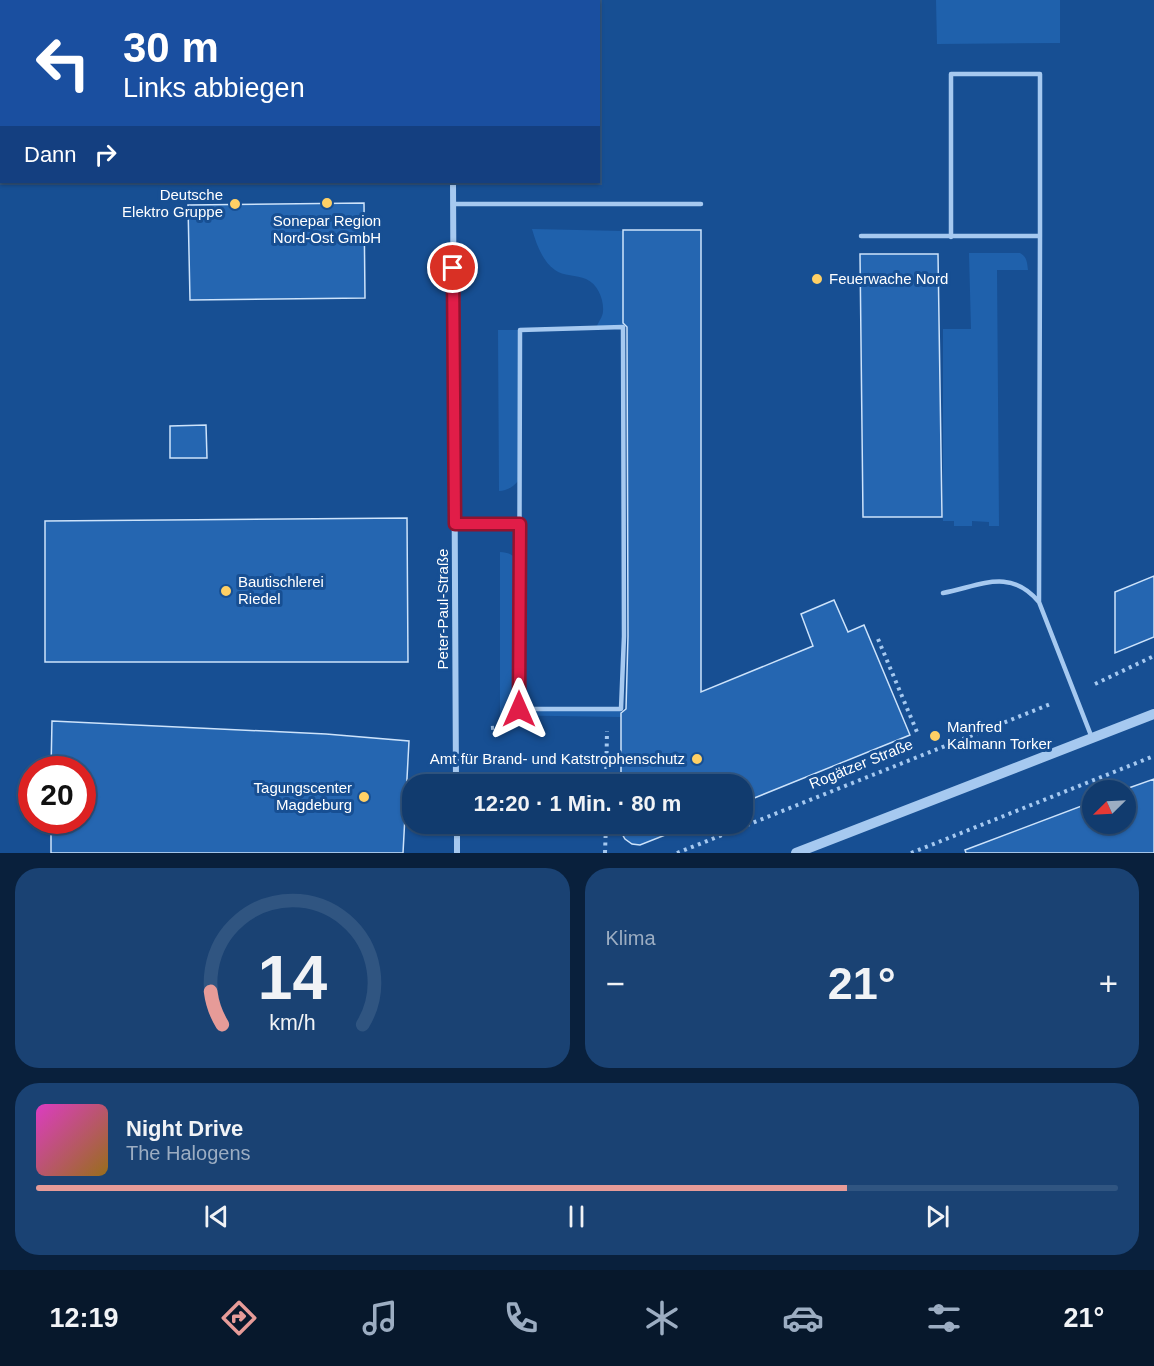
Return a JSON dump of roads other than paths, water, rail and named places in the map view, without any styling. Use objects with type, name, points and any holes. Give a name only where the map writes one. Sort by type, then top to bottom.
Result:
[{"type":"street","name":"Peter-Paul-Straße","points":[[453,183],[456,774]]},
{"type":"street","points":[[796,853],[1154,714]]},
{"type":"street","points":[[456,834],[457,853]]},
{"type":"lane","points":[[951,237],[951,74],[1040,74],[1039,602],[1092,738]]},
{"type":"lane","points":[[453,204],[701,204]]},
{"type":"lane","points":[[861,237],[1040,236]]},
{"type":"lane","points":[[623,327],[624,636],[621,709],[519,709],[520,524],[520,330],[623,327]]},
{"type":"lane","points":[[455,524],[520,524]]},
{"type":"lane","points":[[943,593],[980,583],[1000,581],[1021,586],[1039,602]]},
{"type":"place","name":"Sonepar Region Nord-Ost GmbH","points":[[327,203]]},
{"type":"place","name":"Deutsche Elektro Gruppe","points":[[235,204]]},
{"type":"place","name":"Feuerwache Nord","points":[[817,279]]},
{"type":"place","name":"Bautischlerei Riedel","points":[[226,591]]},
{"type":"place","name":"Manfred Kalmann Torker","points":[[935,736]]},
{"type":"place","name":"Amt für Brand- und Katstrophenschutz","points":[[697,759]]},
{"type":"place","name":"Tagungscenter Magdeburg","points":[[364,797]]}]
